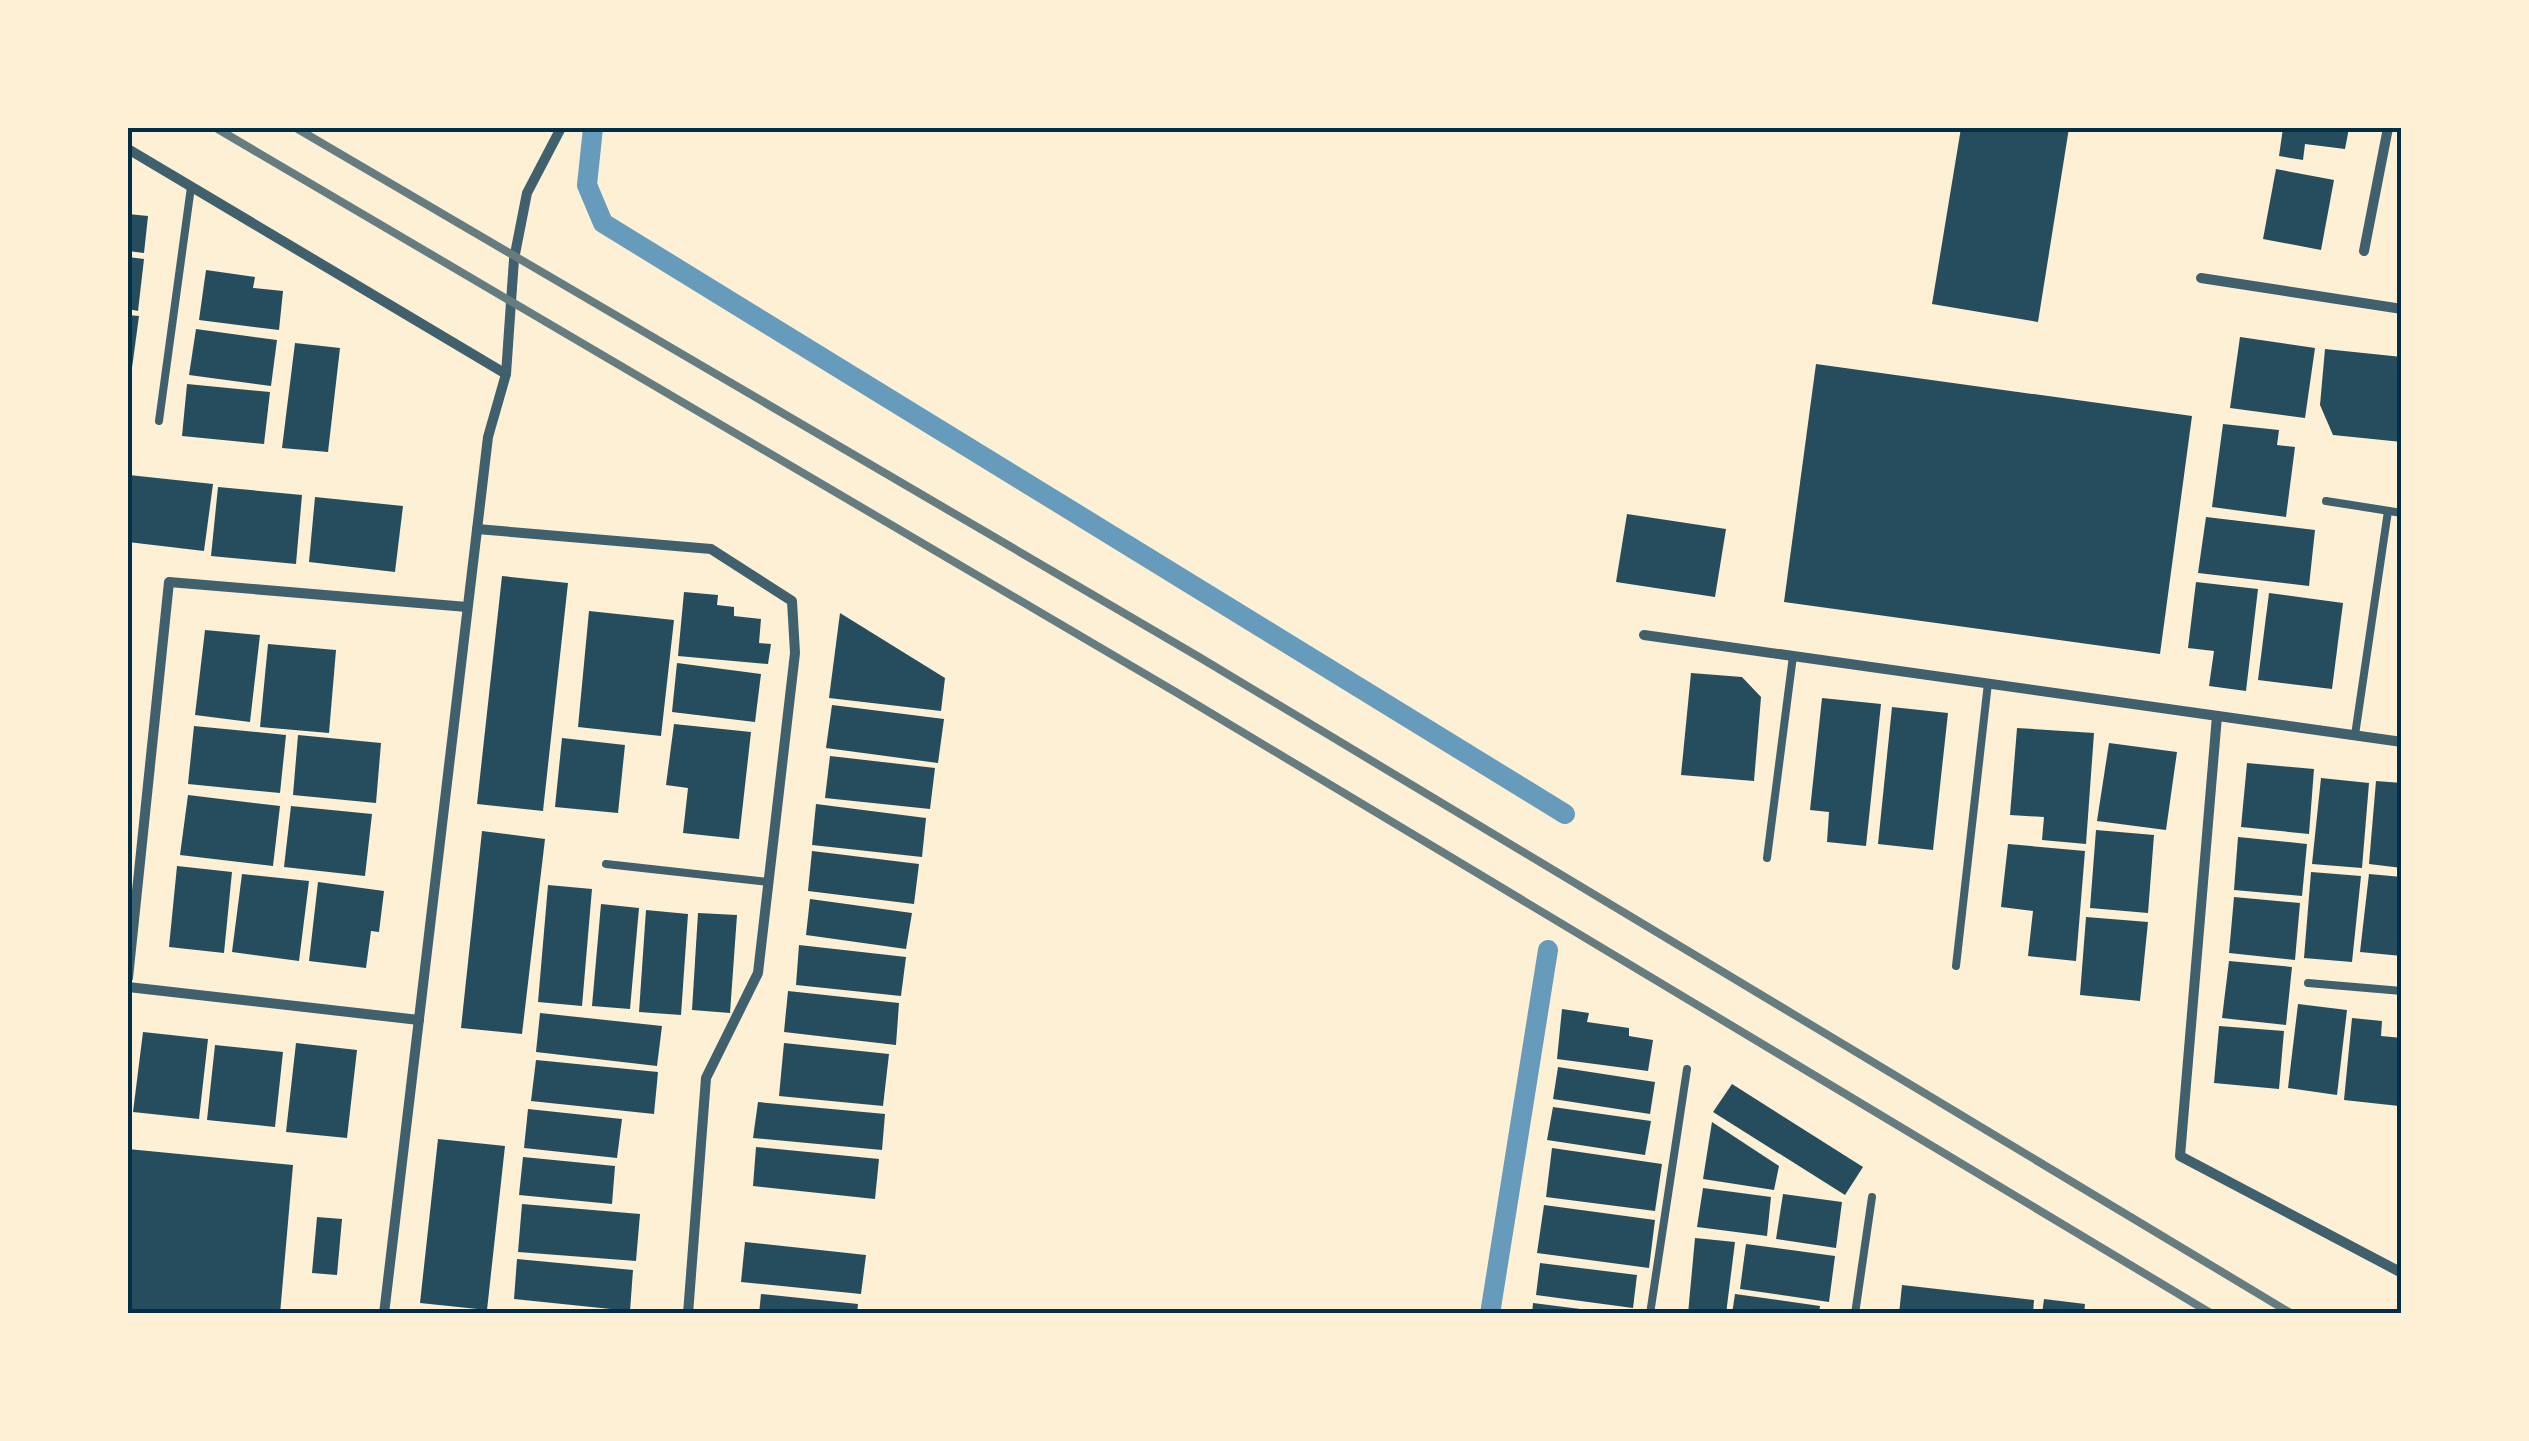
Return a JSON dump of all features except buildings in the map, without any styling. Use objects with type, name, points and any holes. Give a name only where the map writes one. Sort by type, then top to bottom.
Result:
[{"type":"street","points":[[384,1314],[488,436],[506,374],[514,259],[526,193],[561,128]]},
{"type":"street","points":[[2364,251],[2388,128]]},
{"type":"street","points":[[128,149],[506,374]]},
{"type":"street","points":[[2201,278],[2402,309]]},
{"type":"street","points":[[477,529],[712,549],[792,601],[794,653],[758,973],[706,1078],[688,1314]]},
{"type":"street","points":[[128,978],[169,582],[467,607]]},
{"type":"street","points":[[1644,635],[2402,742]]},
{"type":"street","points":[[2217,716],[2180,1156],[2402,1273]]},
{"type":"street","points":[[128,987],[419,1020]]},
{"type":"lane","points":[[158,421],[191,187]]},
{"type":"lane","points":[[2326,501],[2402,513]]},
{"type":"lane","points":[[2355,735],[2388,511]]},
{"type":"lane","points":[[1767,858],[1793,656]]},
{"type":"lane","points":[[1956,966],[1988,684]]},
{"type":"lane","points":[[606,864],[769,882]]},
{"type":"lane","points":[[2308,983],[2402,991]]},
{"type":"lane","points":[[1650,1314],[1687,1068]]},
{"type":"lane","points":[[1855,1314],[1872,1198]]},
{"type":"waterway","points":[[593,128],[587,185],[603,223],[1565,814]]},
{"type":"waterway","points":[[1490,1314],[1548,950]]},
{"type":"railway","points":[[216,128],[1179,694],[2212,1314]]},
{"type":"railway","points":[[296,128],[1199,657],[2292,1314]]}]
